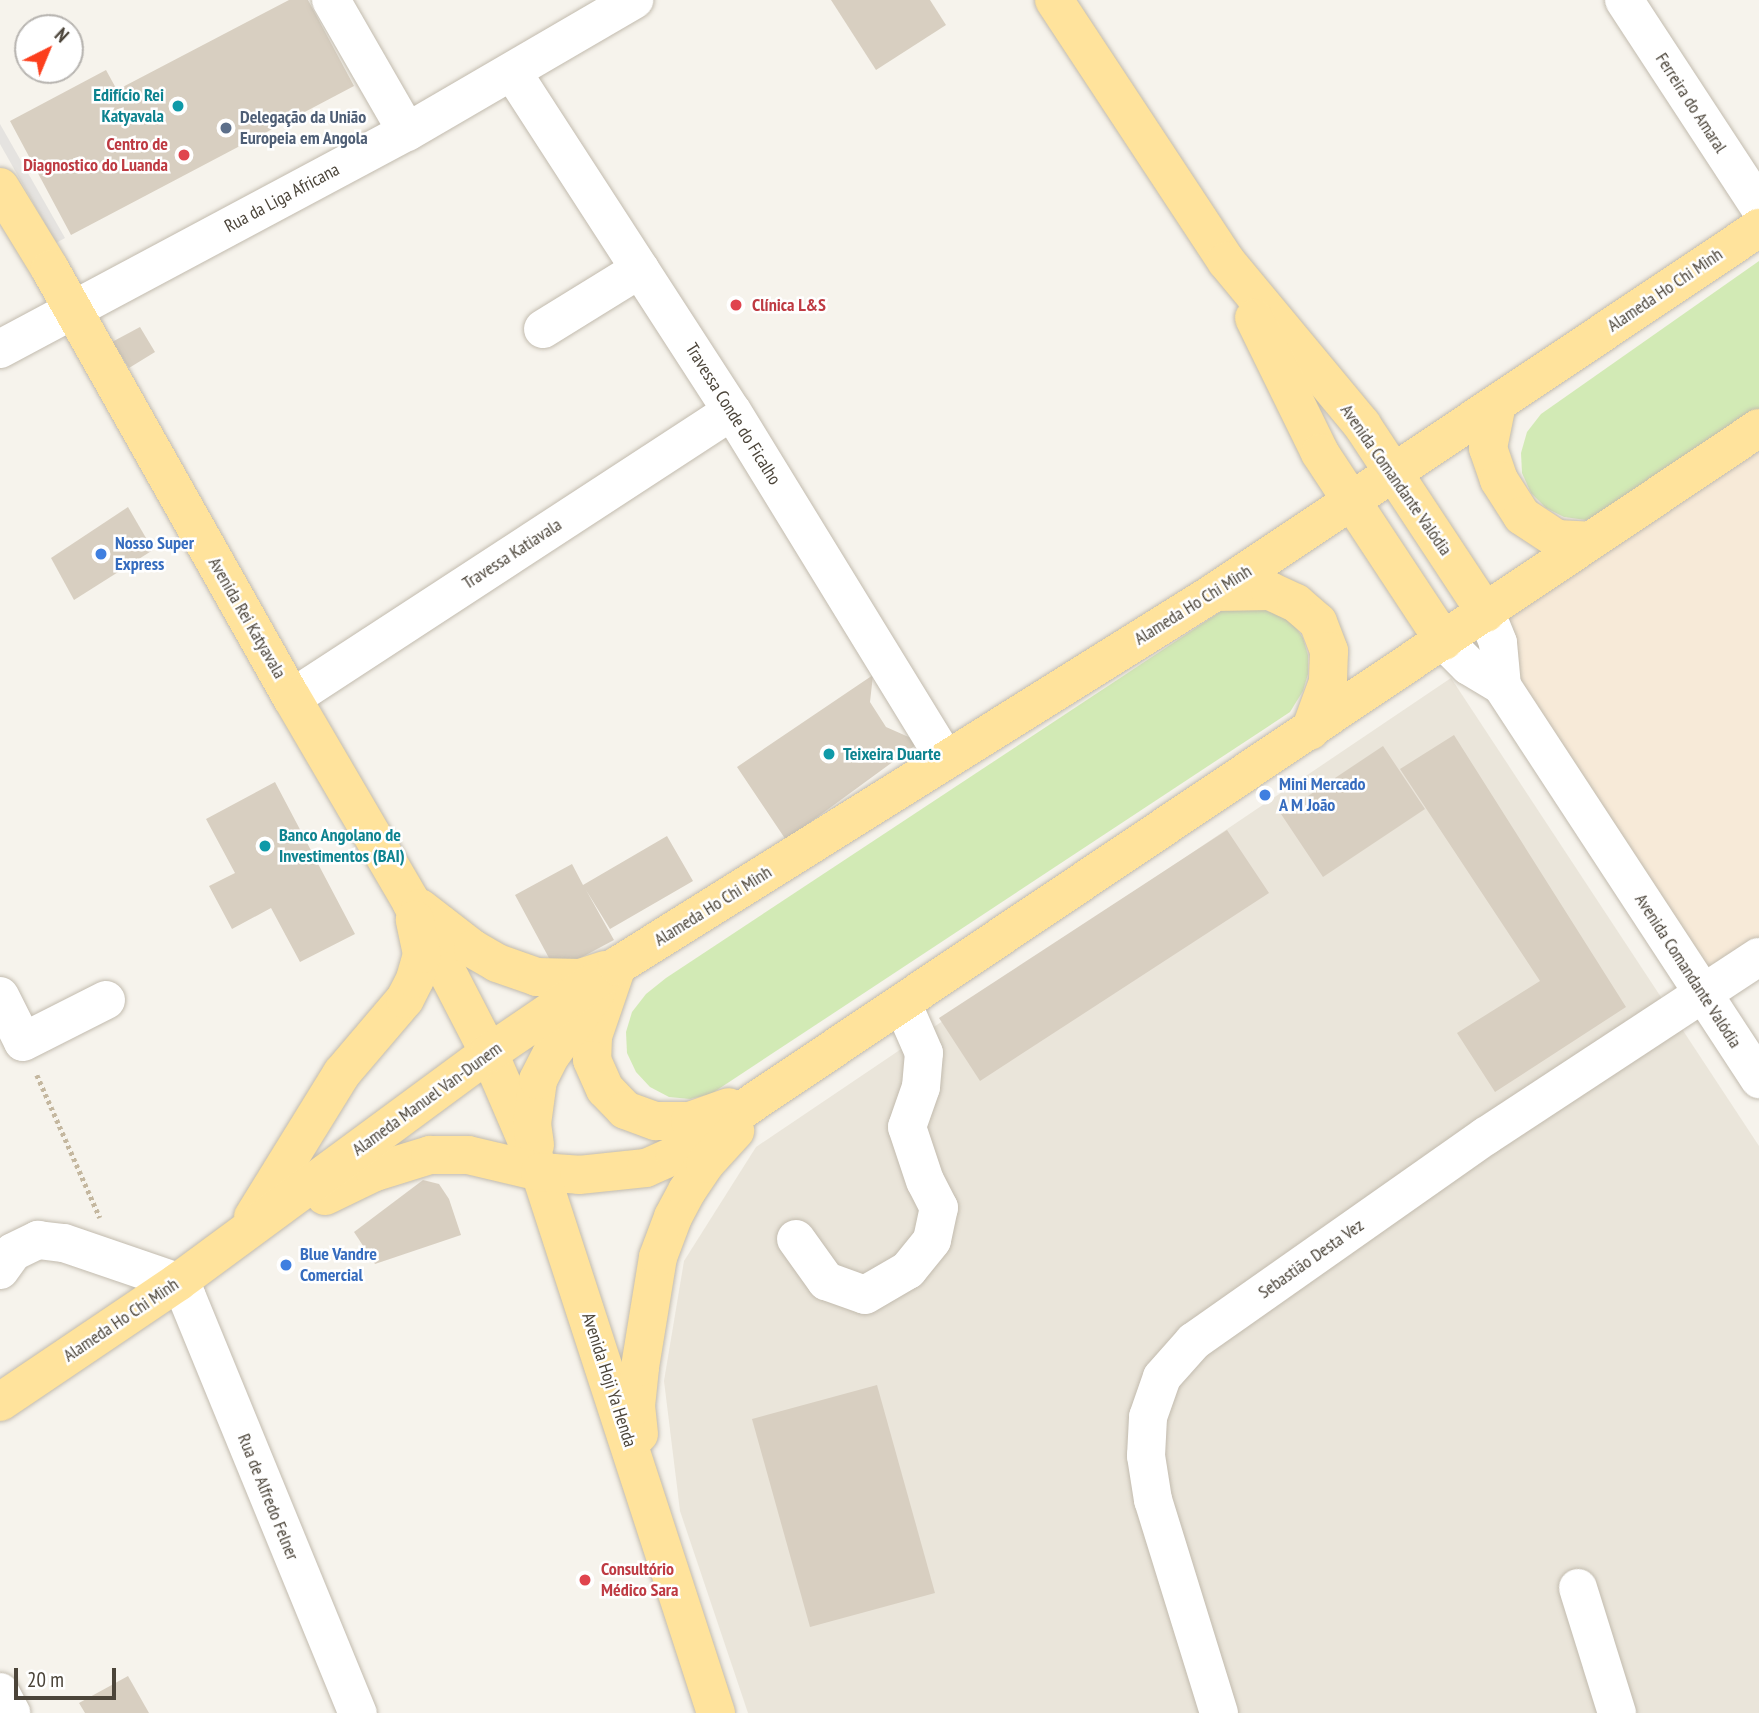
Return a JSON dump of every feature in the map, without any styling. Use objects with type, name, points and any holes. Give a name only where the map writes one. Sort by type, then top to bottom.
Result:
[{"type":"main road","name":"Avenida Comandante Valódia","points":[[1054,0],[1226,261],[1362,425],[1486,613]]},
{"type":"main road","name":"Avenida Rei Katyavala","points":[[0,187],[73,308],[292,698],[411,902],[489,1053]]},
{"type":"main road","name":"Alameda Ho Chi Minh","points":[[617,966],[1215,592],[1759,228]]},
{"type":"main road","name":"Avenida Comandante Valódia","points":[[1226,261],[1320,453],[1444,641]]},
{"type":"main road","points":[[1497,404],[1488,448],[1499,480],[1522,516],[1557,539],[1590,541]]},
{"type":"main road","points":[[241,1237],[375,1171],[430,1155],[468,1155],[540,1172],[579,1175],[646,1168],[675,1155],[903,1005],[1759,428]]},
{"type":"main road","points":[[1215,592],[1269,591],[1296,603],[1318,622],[1329,652],[1328,682],[1310,731]]},
{"type":"main road","points":[[411,902],[473,949],[497,963],[537,976],[580,978],[617,966]]},
{"type":"main road","points":[[241,1237],[342,1073],[405,999],[415,979],[422,954],[411,902]]},
{"type":"main road","points":[[617,966],[593,1036],[592,1060],[605,1088],[625,1110],[656,1121],[690,1121],[782,1086]]},
{"type":"main road","points":[[540,1172],[532,1124],[538,1080],[580,1013],[617,966]]},
{"type":"main road","name":"Alameda Manuel Van-Dunem","points":[[241,1237],[489,1053],[617,966]]},
{"type":"main road","name":"Avenida Hoji Ya Henda","points":[[489,1053],[540,1172],[645,1487],[716,1713]]},
{"type":"main road","points":[[645,1487],[636,1406],[645,1323],[657,1257],[673,1217],[705,1164],[782,1086]]},
{"type":"main road","name":"Alameda Ho Chi Minh","points":[[0,1402],[241,1237]]},
{"type":"street","points":[[331,0],[407,132]]},
{"type":"street","name":"Rua da Liga Africana","points":[[0,349],[407,132],[513,73],[634,0]]},
{"type":"street","name":"Ferreira do Amaral","points":[[1624,0],[1759,206]]},
{"type":"street","name":"Travessa Conde do Ficalho","points":[[513,73],[732,411],[946,760]]},
{"type":"street","points":[[543,329],[640,269]]},
{"type":"street","name":"Travessa Katiavala","points":[[292,698],[732,411]]},
{"type":"street","name":"Avenida Comandante Valódia","points":[[1486,613],[1498,643],[1502,686]]},
{"type":"street","name":"Avenida Comandante Valódia","points":[[1444,641],[1469,666],[1502,686],[1759,1079]]},
{"type":"street","name":"Sebastião Desta Vez","points":[[1219,1713],[1153,1500],[1146,1456],[1148,1417],[1162,1377],[1194,1341],[1486,1136],[1759,957]]},
{"type":"street","points":[[0,996],[23,1042],[106,1000]]},
{"type":"street","points":[[796,1239],[826,1282],[865,1295],[908,1270],[932,1240],[939,1208],[925,1181],[907,1127],[921,1087],[924,1053],[903,1005]]},
{"type":"street","points":[[0,1270],[13,1252],[38,1240],[64,1243],[178,1282]]},
{"type":"street","name":"Rua de Alfredo Felner","points":[[178,1282],[187,1297],[358,1713]]},
{"type":"street","points":[[1578,1588],[1616,1713]]},
{"type":"street","points":[[0,1692],[11,1713]]},
{"type":"path","points":[[23,1042],[120,1261]]},
{"type":"shaded area","points":[[0,124],[65,238],[56,243],[0,144]]},
{"type":"shaded area","points":[[1759,429],[1759,957],[1703,993],[1502,686],[1486,613]]},
{"type":"shaded area","points":[[1451,678],[1759,1146],[1759,1713],[748,1713],[680,1511],[664,1381],[684,1261],[756,1147]]},
{"type":"green space","points":[[1759,261],[1759,411],[1606,515],[1586,520],[1564,517],[1546,508],[1531,493],[1522,473],[1521,453],[1527,432],[1541,414]]},
{"type":"green space","points":[[1262,605],[1293,623],[1303,638],[1308,655],[1308,674],[1303,691],[1290,712],[711,1094],[690,1099],[669,1097],[650,1087],[636,1072],[627,1053],[626,1032],[632,1012],[646,994],[666,978],[1223,610]]},
{"type":"building","name":"Edifício Rei Katyavala","points":[[289,0],[308,0],[354,86],[71,235],[10,121],[106,70],[117,90]]},
{"type":"building","points":[[831,0],[930,0],[946,25],[876,70]]},
{"type":"building","points":[[140,327],[155,352],[129,368],[112,342]]},
{"type":"building","name":"Nosso Super Express","points":[[128,507],[153,550],[74,600],[51,558]]},
{"type":"building","name":"Teixeira Duarte","points":[[873,675],[870,702],[886,727],[920,742],[786,840],[737,767]]},
{"type":"building","points":[[1454,735],[1626,1007],[1495,1092],[1457,1033],[1540,981],[1400,769]]},
{"type":"building","points":[[1383,746],[1425,809],[1323,877],[1281,814]]},
{"type":"building","name":"Banco Angolano de Investimentos (BAI)","points":[[275,782],[355,934],[300,962],[271,908],[232,929],[209,886],[235,873],[206,819]]},
{"type":"building","points":[[1227,830],[1269,893],[980,1081],[939,1018]]},
{"type":"building","points":[[667,836],[693,881],[610,929],[586,890],[614,940],[556,971],[515,895],[572,864],[583,885]]},
{"type":"building","points":[[423,1180],[439,1184],[449,1199],[461,1235],[375,1264],[354,1232]]},
{"type":"building","points":[[877,1385],[935,1593],[810,1627],[752,1419]]},
{"type":"building","points":[[128,1676],[149,1713],[85,1713],[79,1703]]},
{"type":"place","name":"Edifício Rei Katyavala","points":[[178,106]]},
{"type":"place","name":"Delegação da União Europeia em Angola","points":[[226,128]]},
{"type":"place","name":"Centro de Diagnostico do Luanda","points":[[184,155]]},
{"type":"place","name":"Clínica L&S","points":[[736,305]]},
{"type":"place","name":"Nosso Super Express","points":[[101,554]]},
{"type":"place","name":"Teixeira Duarte","points":[[829,754]]},
{"type":"place","name":"Mini Mercado A M João","points":[[1265,795]]},
{"type":"place","name":"Banco Angolano de Investimentos (BAI)","points":[[265,846]]},
{"type":"place","name":"Blue Vandre Comercial","points":[[286,1265]]},
{"type":"place","name":"Consultório Médico Sara","points":[[585,1580]]}]
